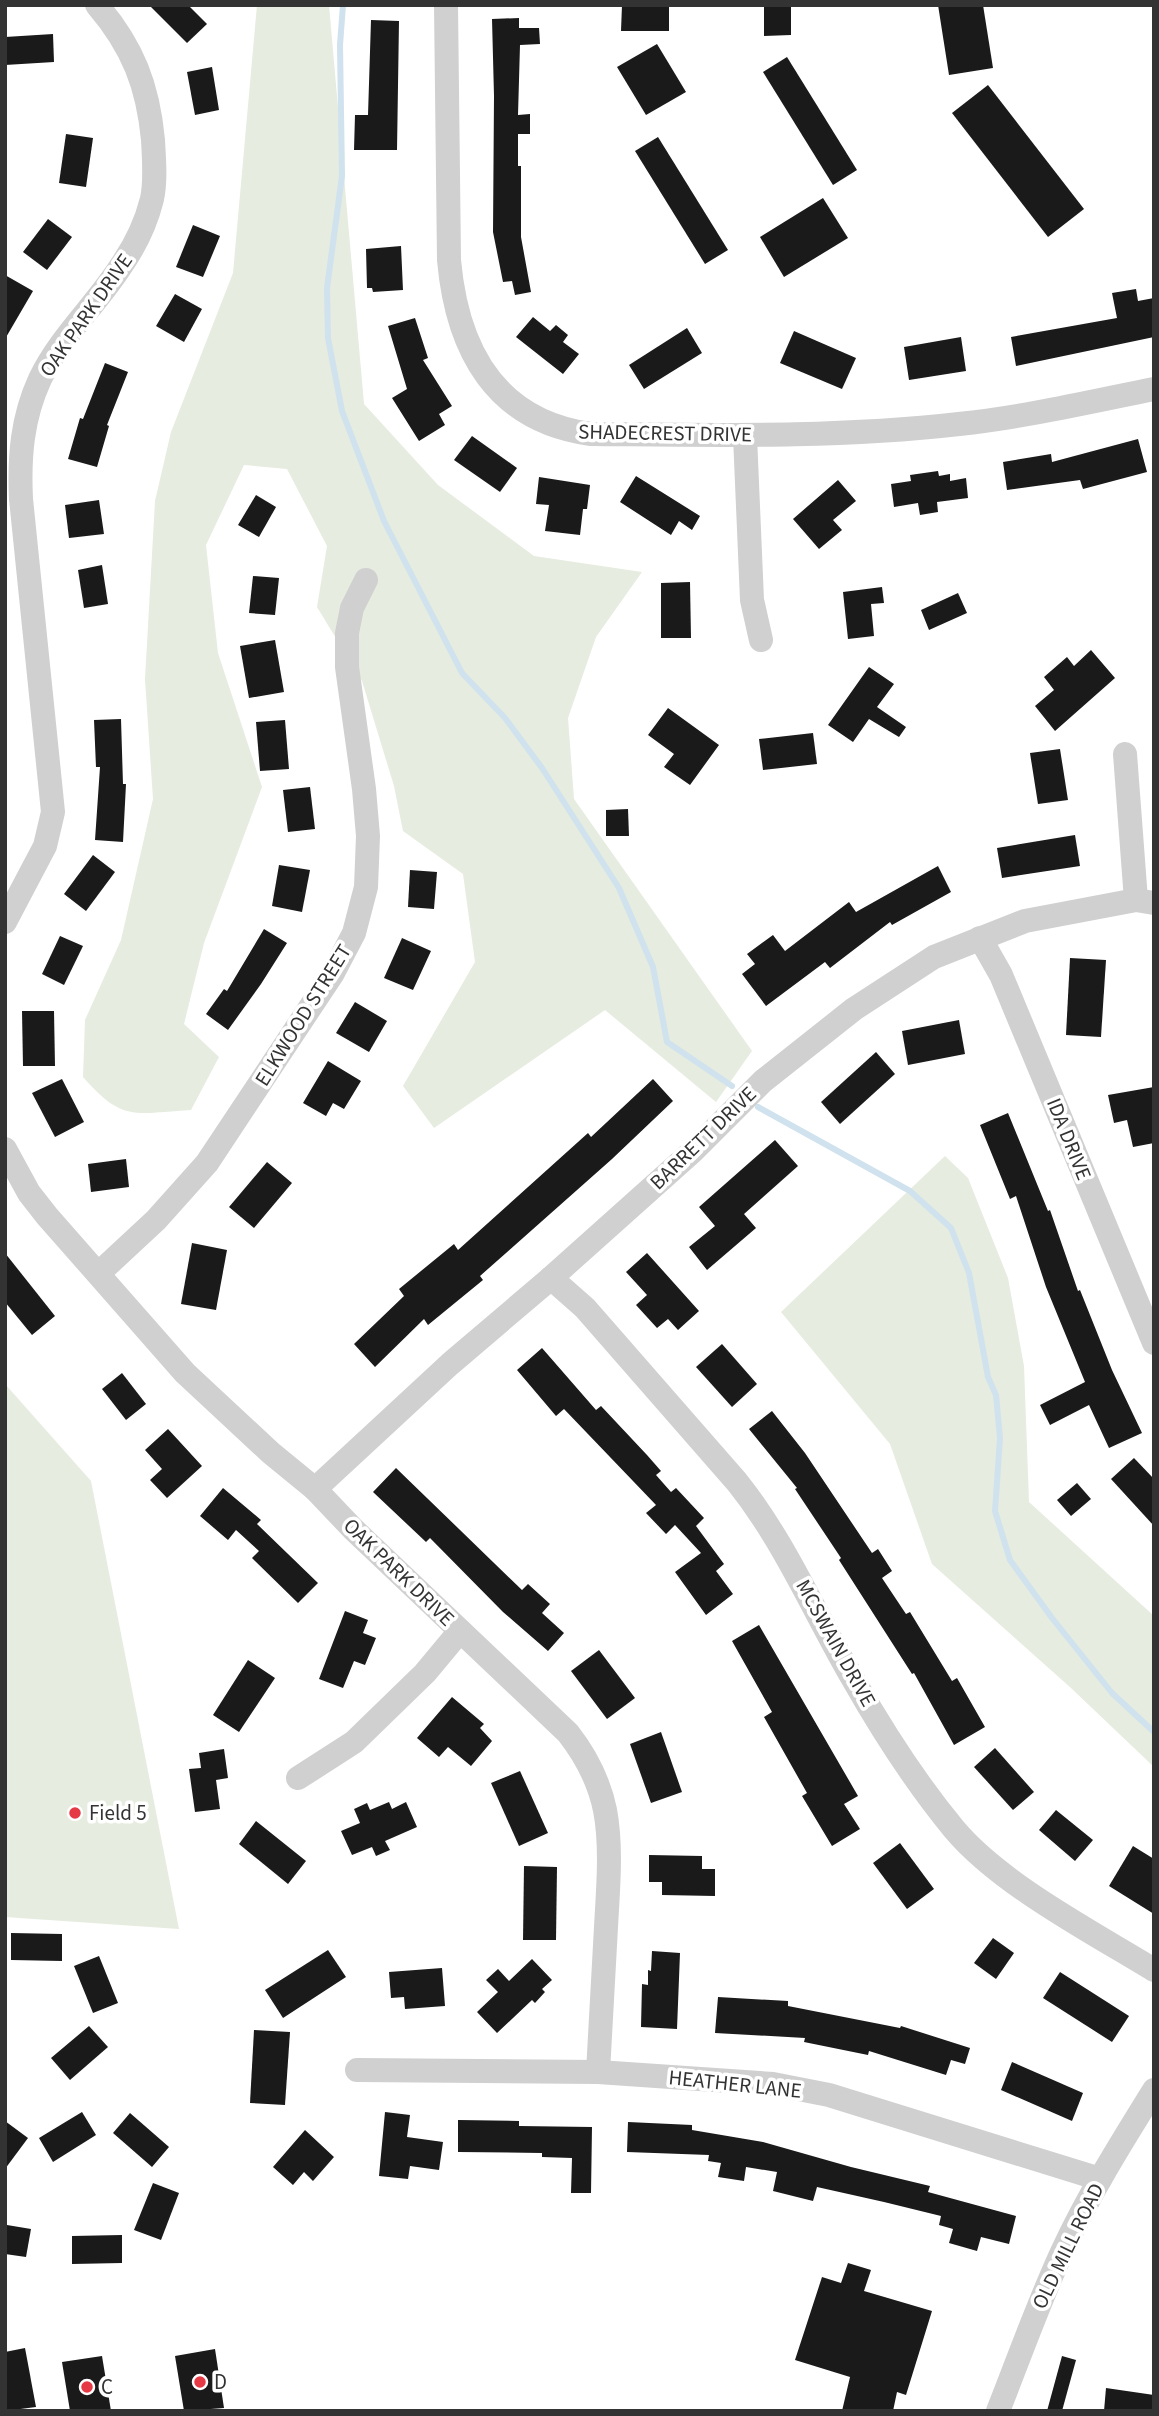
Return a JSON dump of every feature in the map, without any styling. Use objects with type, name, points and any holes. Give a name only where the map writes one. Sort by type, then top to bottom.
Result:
[{"type":"street","name":"OAK PARK DRIVE","points":[[5,922],[45,846],[53,812],[20,499],[21,446],[27,412],[40,380],[74,328],[120,268],[138,238],[146,220],[154,182],[151,120],[138,67],[126,44],[97,5]]},
{"type":"street","name":"SHADECREST DRIVE","points":[[446,5],[451,282],[464,334],[480,367],[510,402],[533,418],[568,431],[592,434],[745,436],[893,430],[962,424],[1154,389]]},
{"type":"street","points":[[745,436],[751,600],[761,640]]},
{"type":"street","name":"ELKWOOD STREET","points":[[99,1273],[156,1220],[207,1163],[334,973],[354,933],[366,887],[368,835],[347,667],[347,633],[352,608],[366,580]]},
{"type":"street","points":[[1125,754],[1145,902]]},
{"type":"street","name":"BARRETT DRIVE","points":[[315,1489],[450,1364],[693,1152],[762,1081],[812,1040],[908,972],[934,957],[1025,921],[1145,902]]},
{"type":"street","name":"IDA DRIVE","points":[[980,938],[1002,975],[1154,1343]]},
{"type":"street","name":"OAK PARK DRIVE","points":[[5,1149],[29,1193],[47,1216],[185,1373],[271,1453],[315,1489],[353,1529],[568,1733],[589,1763],[600,1791],[607,1826],[609,1878],[598,2072]]},
{"type":"street","name":"MCSWAIN DRIVE","points":[[551,1278],[584,1308],[760,1511],[786,1553],[853,1679],[912,1772],[954,1829],[994,1867],[1039,1899],[1154,1970]]},
{"type":"street","points":[[298,1778],[354,1742],[425,1673],[460,1631]]},
{"type":"street","name":"HEATHER LANE","points":[[357,2070],[598,2072],[773,2084],[829,2095],[1100,2179]]},
{"type":"street","name":"OLD MILL ROAD","points":[[998,2411],[1062,2252],[1100,2179],[1154,2090]]},
{"type":"shaded area","points":[[257,5],[329,5],[364,404],[438,485],[534,556],[642,572],[596,637],[568,718],[574,799],[752,1051],[716,1102],[605,1010],[434,1128],[403,1086],[475,962],[463,874],[403,831],[394,786],[362,681],[317,607],[327,546],[287,469],[244,465],[206,545],[218,653],[262,787],[204,943],[184,1024],[219,1057],[191,1110],[131,1112],[109,1102],[83,1077],[85,1020],[121,940],[153,799],[145,679],[155,501],[171,432],[233,273]]},
{"type":"shaded area","points":[[945,1156],[968,1178],[1008,1278],[1024,1366],[1029,1502],[1154,1616],[1154,1767],[1071,1688],[932,1564],[890,1444],[781,1312]]},
{"type":"shaded area","points":[[5,1384],[91,1481],[179,1929],[5,1917]]},
{"type":"building","points":[[149,5],[188,5],[207,24],[187,43]]},
{"type":"building","points":[[622,5],[669,5],[669,31],[621,31]]},
{"type":"building","points":[[764,5],[791,5],[791,35],[764,36]]},
{"type":"building","points":[[938,5],[983,5],[993,68],[949,75]]},
{"type":"building","points":[[519,18],[519,28],[539,28],[540,44],[520,45],[518,115],[530,114],[530,134],[518,134],[521,237],[531,292],[515,295],[512,281],[503,282],[493,232],[492,19]]},
{"type":"building","points":[[371,20],[399,21],[397,150],[354,150],[355,115],[368,115]]},
{"type":"building","points":[[53,34],[54,62],[5,65],[5,37]]},
{"type":"building","points":[[657,44],[686,92],[646,115],[617,67]]},
{"type":"building","points":[[787,57],[857,170],[833,185],[763,72]]},
{"type":"building","points":[[212,67],[219,110],[195,115],[187,72]]},
{"type":"building","points":[[988,85],[1084,209],[1048,237],[952,113]]},
{"type":"building","points":[[66,134],[93,138],[86,187],[59,183]]},
{"type":"building","points":[[658,137],[728,250],[705,264],[635,151]]},
{"type":"building","points":[[823,198],[848,238],[784,277],[760,237]]},
{"type":"building","points":[[48,219],[72,237],[47,270],[23,252]]},
{"type":"building","points":[[193,225],[220,236],[203,277],[176,267]]},
{"type":"building","points":[[401,246],[403,290],[373,292],[372,288],[367,288],[366,249]]},
{"type":"building","points":[[5,275],[33,291],[5,339]]},
{"type":"building","points":[[1136,289],[1138,301],[1154,298],[1154,337],[1016,366],[1011,337],[1117,318],[1112,293]]},
{"type":"building","points":[[175,294],[202,309],[184,342],[156,326]]},
{"type":"building","points":[[533,317],[550,331],[556,325],[568,335],[563,342],[579,354],[563,374],[516,337]]},
{"type":"building","points":[[415,318],[428,358],[423,360],[452,406],[439,414],[445,425],[419,441],[392,398],[407,389],[388,326]]},
{"type":"building","points":[[687,328],[702,353],[644,389],[629,365]]},
{"type":"building","points":[[794,331],[856,358],[842,389],[780,363]]},
{"type":"building","points":[[961,337],[966,371],[909,380],[904,347]]},
{"type":"building","points":[[105,363],[128,372],[107,425],[109,426],[97,467],[68,459],[80,418],[83,419]]},
{"type":"building","points":[[472,436],[517,468],[500,492],[454,460]]},
{"type":"building","points":[[1138,439],[1147,472],[1083,489],[1080,480],[1007,490],[1003,462],[1051,454],[1052,462]]},
{"type":"building","points":[[938,471],[939,476],[950,474],[950,481],[966,478],[968,498],[937,502],[938,512],[920,515],[918,503],[894,507],[891,484],[911,481],[910,475]]},
{"type":"building","points":[[636,476],[700,516],[692,530],[679,521],[671,535],[620,502]]},
{"type":"building","points":[[539,477],[590,485],[587,509],[583,509],[580,535],[545,531],[549,505],[536,504]]},
{"type":"building","points":[[838,480],[856,501],[833,520],[842,530],[819,549],[793,519]]},
{"type":"building","points":[[256,495],[276,507],[259,537],[238,525]]},
{"type":"building","points":[[99,500],[104,534],[69,538],[65,505]]},
{"type":"building","points":[[102,565],[108,604],[84,608],[78,570]]},
{"type":"building","points":[[253,576],[279,578],[275,615],[249,613]]},
{"type":"building","points":[[690,582],[691,638],[661,638],[661,583]]},
{"type":"building","points":[[882,587],[884,603],[871,604],[874,636],[848,639],[843,592]]},
{"type":"building","points":[[958,593],[967,613],[929,630],[921,610]]},
{"type":"building","points":[[275,640],[284,692],[249,698],[240,646]]},
{"type":"building","points":[[1091,650],[1115,678],[1055,731],[1035,706],[1054,690],[1044,677],[1067,657],[1074,666]]},
{"type":"building","points":[[869,667],[894,684],[877,707],[906,727],[899,737],[869,719],[853,742],[828,725]]},
{"type":"building","points":[[668,708],[719,745],[690,785],[664,767],[674,754],[648,735]]},
{"type":"building","points":[[121,719],[123,784],[126,784],[123,842],[95,840],[100,767],[96,767],[94,720]]},
{"type":"building","points":[[285,720],[289,769],[260,771],[256,722]]},
{"type":"building","points":[[813,733],[817,764],[763,770],[759,739]]},
{"type":"building","points":[[1060,749],[1068,800],[1038,804],[1030,753]]},
{"type":"building","points":[[310,787],[315,829],[288,832],[283,790]]},
{"type":"building","points":[[628,809],[629,836],[606,836],[606,810]]},
{"type":"building","points":[[1075,835],[1080,866],[1002,878],[997,848]]},
{"type":"building","points":[[93,855],[115,872],[86,911],[64,894]]},
{"type":"building","points":[[279,865],[310,870],[302,912],[272,906]]},
{"type":"building","points":[[938,866],[951,892],[892,925],[890,922],[830,968],[825,962],[766,1006],[742,974],[755,964],[747,954],[773,935],[785,951],[849,902],[856,912]]},
{"type":"building","points":[[410,870],[437,872],[434,909],[408,907]]},
{"type":"building","points":[[264,929],[287,943],[228,1030],[206,1014],[224,989],[227,991]]},
{"type":"building","points":[[60,936],[83,946],[64,985],[42,974]]},
{"type":"building","points":[[402,938],[431,951],[413,990],[384,978]]},
{"type":"building","points":[[1070,958],[1106,960],[1101,1037],[1066,1035]]},
{"type":"building","points":[[355,1002],[387,1021],[369,1052],[336,1033]]},
{"type":"building","points":[[22,1011],[54,1011],[55,1066],[23,1066]]},
{"type":"building","points":[[959,1020],[965,1054],[908,1065],[902,1031]]},
{"type":"building","points":[[876,1052],[895,1074],[840,1124],[821,1102]]},
{"type":"building","points":[[328,1061],[361,1081],[344,1109],[333,1103],[326,1116],[303,1103]]},
{"type":"building","points":[[62,1079],[84,1122],[55,1137],[32,1093]]},
{"type":"building","points":[[653,1079],[673,1101],[480,1276],[483,1280],[428,1325],[424,1319],[375,1367],[354,1344],[404,1296],[399,1289],[454,1244],[458,1250],[588,1133],[591,1137]]},
{"type":"building","points":[[1154,1087],[1154,1143],[1133,1147],[1127,1120],[1114,1123],[1108,1095]]},
{"type":"building","points":[[1008,1113],[1048,1211],[1050,1210],[1078,1291],[1080,1290],[1112,1370],[1142,1433],[1109,1448],[1089,1405],[1050,1425],[1040,1405],[1085,1382],[1046,1287],[1016,1196],[1010,1199],[980,1125]]},
{"type":"building","points":[[775,1140],[798,1166],[744,1214],[756,1228],[707,1270],[689,1247],[715,1226],[699,1207]]},
{"type":"building","points":[[126,1159],[129,1187],[91,1192],[88,1164]]},
{"type":"building","points":[[267,1162],[292,1183],[254,1228],[229,1207]]},
{"type":"building","points":[[192,1243],[227,1250],[216,1310],[181,1304]]},
{"type":"building","points":[[5,1253],[55,1316],[32,1335],[5,1302]]},
{"type":"building","points":[[647,1253],[699,1311],[678,1330],[668,1319],[657,1328],[636,1305],[647,1295],[626,1272]]},
{"type":"building","points":[[722,1344],[757,1384],[732,1407],[696,1367]]},
{"type":"building","points":[[542,1348],[596,1410],[601,1406],[647,1455],[661,1471],[656,1475],[671,1492],[676,1488],[704,1518],[696,1526],[724,1564],[716,1571],[733,1594],[706,1615],[675,1572],[701,1553],[675,1525],[666,1534],[646,1513],[656,1505],[564,1409],[556,1416],[517,1370]]},
{"type":"building","points":[[122,1373],[146,1404],[126,1420],[102,1389]]},
{"type":"building","points":[[772,1411],[805,1453],[872,1553],[878,1549],[892,1571],[882,1578],[906,1614],[910,1612],[952,1681],[957,1678],[985,1727],[954,1745],[914,1673],[912,1674],[839,1560],[841,1558],[795,1489],[797,1488],[749,1429]]},
{"type":"building","points":[[168,1429],[202,1466],[167,1498],[150,1480],[162,1469],[145,1450]]},
{"type":"building","points":[[1134,1458],[1154,1479],[1154,1526],[1111,1479]]},
{"type":"building","points":[[396,1468],[522,1590],[528,1584],[550,1604],[542,1613],[564,1633],[548,1651],[503,1612],[430,1538],[426,1542],[373,1492]]},
{"type":"building","points":[[1077,1483],[1091,1499],[1071,1516],[1057,1500]]},
{"type":"building","points":[[223,1488],[261,1520],[257,1524],[318,1583],[298,1603],[252,1558],[259,1551],[236,1530],[228,1540],[200,1516]]},
{"type":"building","points":[[345,1611],[368,1620],[363,1633],[376,1638],[365,1665],[354,1661],[343,1688],[319,1679]]},
{"type":"building","points":[[759,1625],[858,1796],[844,1804],[860,1829],[832,1846],[802,1796],[807,1793],[764,1717],[772,1712],[732,1641]]},
{"type":"building","points":[[599,1650],[635,1698],[607,1719],[571,1671]]},
{"type":"building","points":[[248,1660],[275,1678],[239,1732],[213,1715]]},
{"type":"building","points":[[452,1697],[484,1724],[480,1728],[492,1741],[471,1766],[448,1747],[439,1757],[417,1738]]},
{"type":"building","points":[[661,1732],[682,1792],[651,1803],[630,1744]]},
{"type":"building","points":[[995,1748],[1034,1792],[1013,1810],[974,1767]]},
{"type":"building","points":[[224,1749],[228,1778],[216,1780],[220,1809],[195,1812],[189,1769],[201,1768],[199,1753]]},
{"type":"building","points":[[520,1771],[548,1833],[519,1846],[491,1783]]},
{"type":"building","points":[[389,1802],[392,1809],[406,1802],[417,1827],[385,1841],[390,1850],[376,1856],[372,1847],[352,1855],[341,1831],[360,1823],[354,1809],[367,1803],[370,1810]]},
{"type":"building","points":[[1056,1810],[1093,1840],[1075,1861],[1039,1830]]},
{"type":"building","points":[[256,1821],[306,1861],[288,1884],[239,1844]]},
{"type":"building","points":[[900,1843],[934,1889],[907,1909],[873,1863]]},
{"type":"building","points":[[1133,1846],[1154,1859],[1154,1914],[1109,1886]]},
{"type":"building","points":[[649,1855],[702,1856],[702,1869],[715,1869],[715,1896],[662,1895],[662,1882],[649,1882]]},
{"type":"building","points":[[524,1866],[557,1867],[556,1940],[523,1940]]},
{"type":"building","points":[[11,1933],[62,1934],[62,1961],[11,1960]]},
{"type":"building","points":[[993,1938],[1014,1953],[996,1979],[974,1963]]},
{"type":"building","points":[[328,1950],[346,1977],[283,2018],[265,1990]]},
{"type":"building","points":[[652,1951],[680,1953],[677,2029],[641,2027],[642,1984],[648,1985]]},
{"type":"building","points":[[99,1956],[118,2003],[93,2013],[74,1966]]},
{"type":"building","points":[[532,1959],[552,1980],[542,1989],[545,1992],[535,2003],[532,2000],[497,2033],[477,2012],[498,1992],[486,1980],[498,1969],[509,1981]]},
{"type":"building","points":[[442,1968],[445,2006],[405,2009],[404,1997],[391,1998],[389,1972]]},
{"type":"building","points":[[1060,1972],[1129,2016],[1112,2042],[1043,1998]]},
{"type":"building","points":[[718,1997],[788,2001],[788,2006],[900,2028],[901,2026],[970,2048],[965,2064],[951,2060],[946,2075],[869,2051],[868,2055],[804,2042],[805,2038],[715,2033]]},
{"type":"building","points":[[89,2026],[108,2047],[70,2080],[51,2058]]},
{"type":"building","points":[[254,2030],[290,2032],[285,2105],[250,2103]]},
{"type":"building","points":[[1012,2062],[1083,2093],[1072,2121],[1001,2090]]},
{"type":"building","points":[[82,2112],[96,2135],[53,2162],[39,2138]]},
{"type":"building","points":[[385,2112],[410,2115],[407,2137],[443,2142],[439,2170],[410,2166],[408,2179],[379,2176]]},
{"type":"building","points":[[130,2113],[169,2147],[152,2167],[113,2133]]},
{"type":"building","points":[[458,2120],[519,2121],[519,2126],[592,2127],[591,2193],[571,2193],[572,2158],[542,2157],[542,2153],[458,2152]]},
{"type":"building","points":[[5,2121],[28,2138],[5,2169]]},
{"type":"building","points":[[628,2122],[692,2125],[692,2130],[763,2142],[930,2186],[928,2192],[1016,2216],[1009,2244],[981,2237],[977,2251],[949,2243],[953,2229],[939,2225],[941,2216],[817,2187],[813,2201],[773,2191],[777,2172],[746,2167],[744,2181],[718,2177],[721,2163],[708,2161],[709,2155],[627,2152]]},
{"type":"building","points":[[305,2130],[334,2157],[313,2181],[304,2172],[293,2185],[273,2167]]},
{"type":"building","points":[[153,2183],[179,2193],[161,2240],[134,2230]]},
{"type":"building","points":[[7,2225],[31,2229],[26,2257],[5,2254]]},
{"type":"building","points":[[122,2235],[122,2263],[72,2264],[72,2236]]},
{"type":"building","points":[[848,2263],[871,2270],[864,2291],[932,2311],[906,2395],[897,2392],[893,2411],[842,2411],[850,2377],[795,2360],[822,2277],[841,2283]]},
{"type":"building","points":[[25,2348],[36,2407],[5,2411],[5,2352]]},
{"type":"building","name":"D","points":[[215,2349],[224,2408],[184,2411],[175,2356]]},
{"type":"building","name":"C","points":[[102,2356],[111,2411],[70,2411],[62,2362]]},
{"type":"building","points":[[1062,2356],[1076,2360],[1062,2411],[1047,2411]]},
{"type":"building","points":[[1106,2388],[1154,2395],[1154,2411],[1104,2411]]},
{"type":"waterway","points":[[343,5],[340,45],[342,176],[327,288],[328,338],[342,411],[384,521],[462,673],[505,718],[542,768],[619,888],[653,967],[667,1042],[732,1086]]},
{"type":"waterway","points":[[758,1107],[910,1191],[951,1228],[969,1273],[988,1377],[996,1395],[1000,1438],[995,1511],[1010,1560],[1112,1693],[1154,1732]]},
{"type":"place","name":"Field 5","points":[[75,1813]]},
{"type":"place","name":"D","points":[[200,2382]]},
{"type":"place","name":"C","points":[[87,2387]]}]
